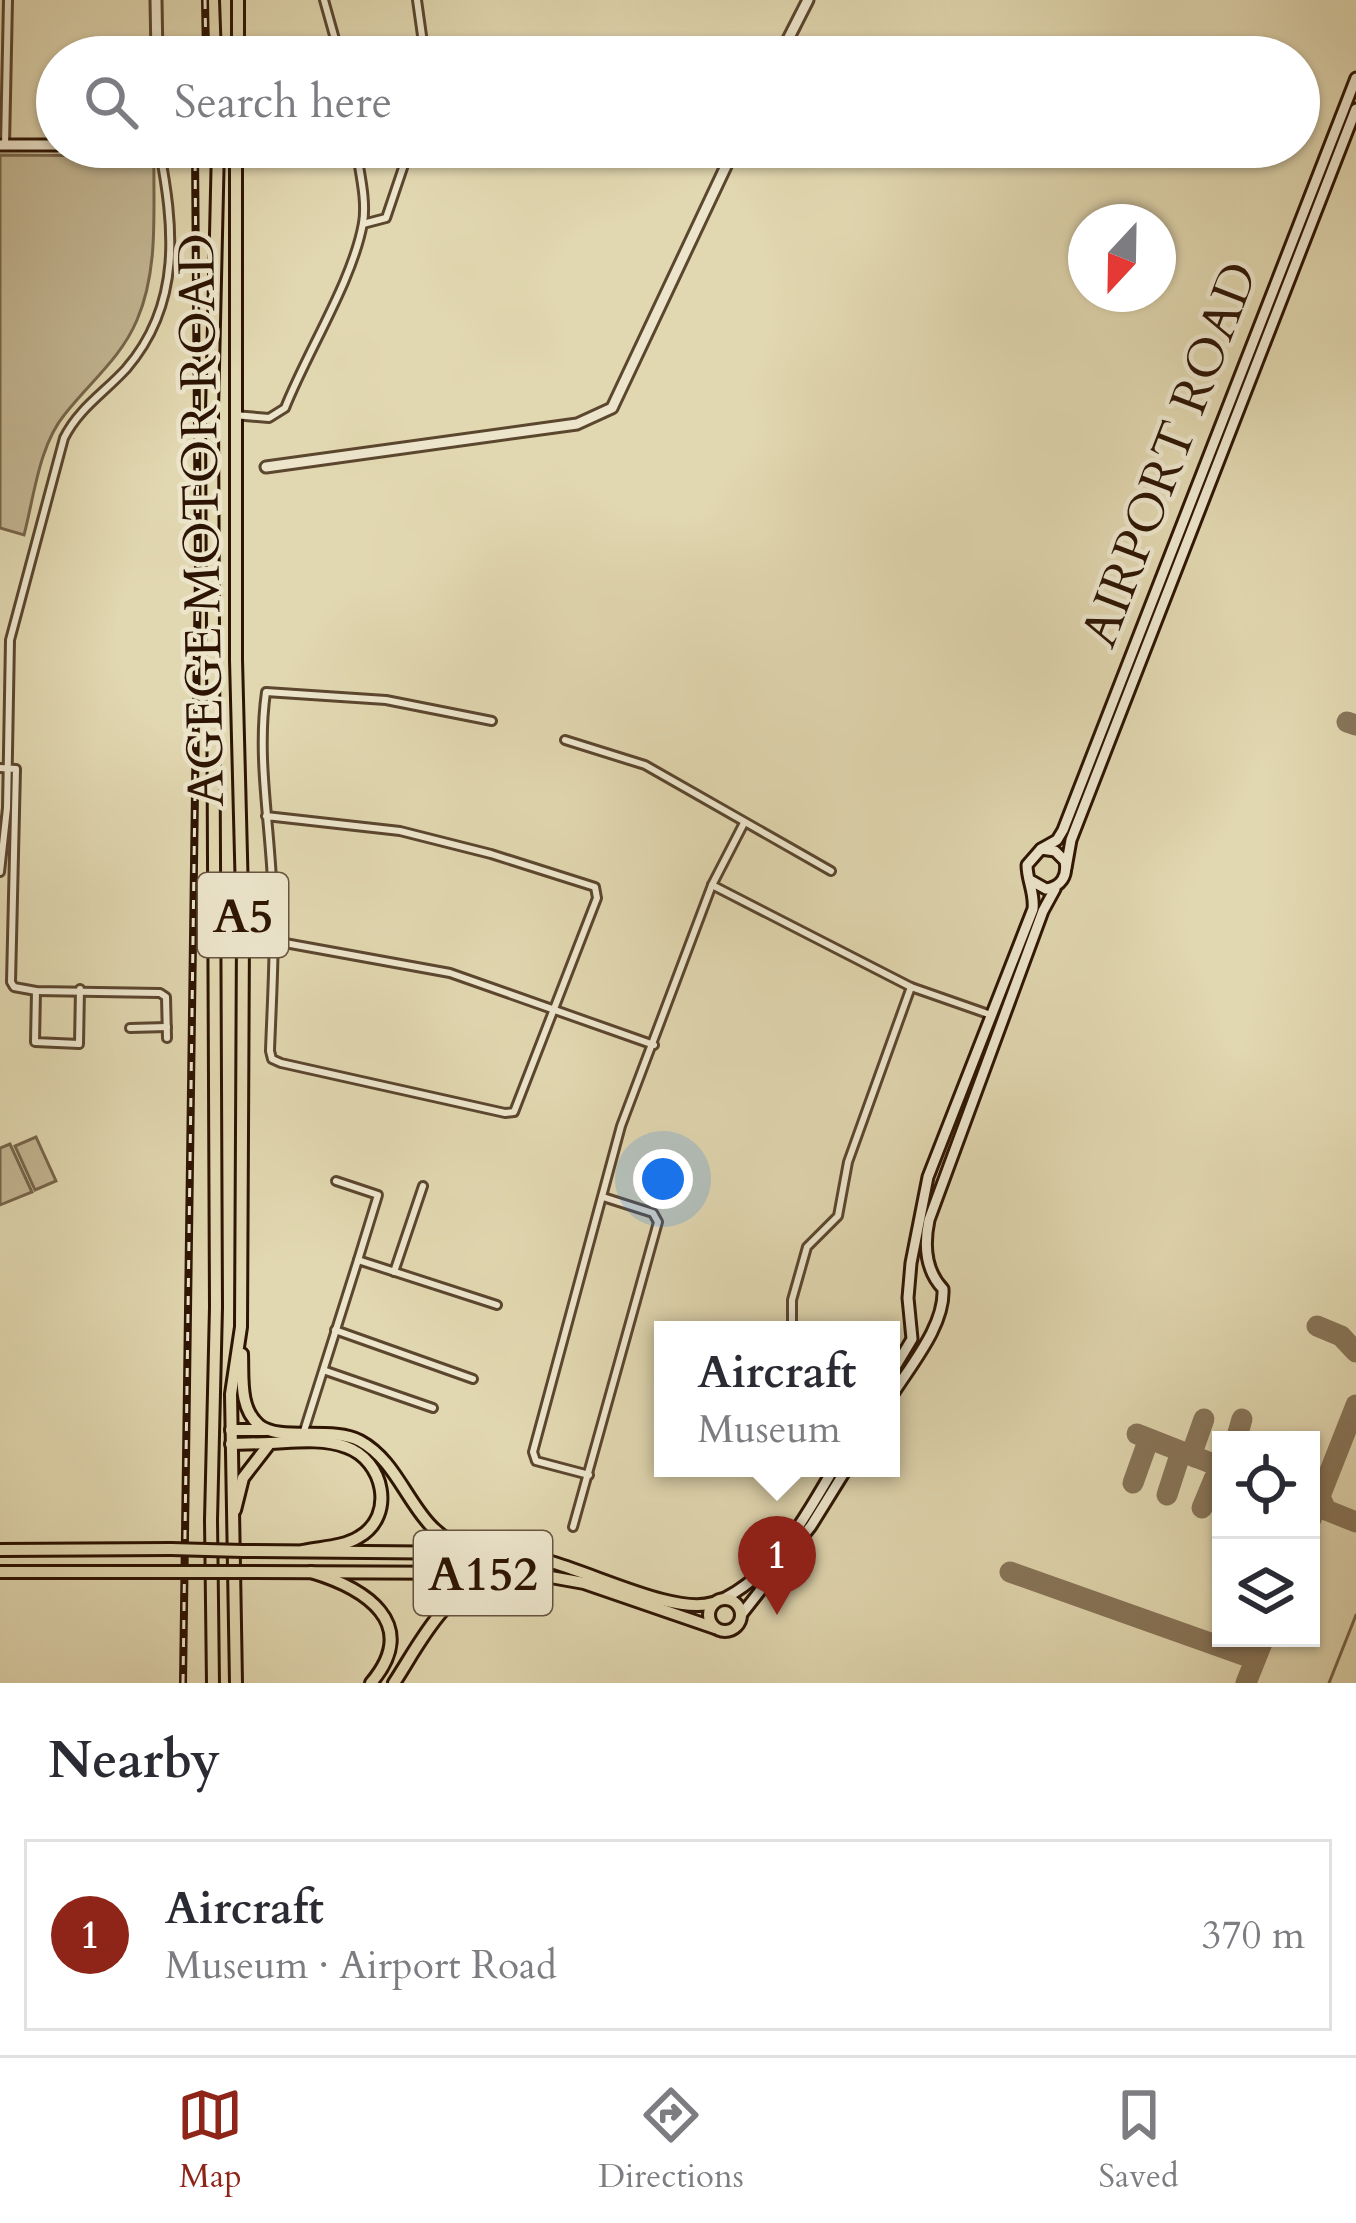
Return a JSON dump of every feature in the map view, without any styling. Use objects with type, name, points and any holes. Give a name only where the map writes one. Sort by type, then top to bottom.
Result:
[{"type":"main road","points":[[157,0],[158,36]]},
{"type":"main road","points":[[213,0],[214,36]]},
{"type":"main road","points":[[238,0],[238,36]]},
{"type":"main road","points":[[789,36],[808,0]]},
{"type":"main road","name":"AIRPORT ROAD","points":[[1041,850],[1057,841],[1063,830],[1356,77]]},
{"type":"main road","name":"AIRPORT ROAD","points":[[1066,868],[1071,840],[1356,110]]},
{"type":"main road","points":[[2,145],[36,145]]},
{"type":"main road","name":"AGEGE MOTOR ROAD","points":[[213,1683],[216,740],[212,411],[218,168]]},
{"type":"main road","name":"AGEGE MOTOR ROAD","points":[[236,168],[241,1327],[231,1394],[231,1524],[240,1683]]},
{"type":"main road","points":[[266,467],[577,424],[612,408],[725,168]]},
{"type":"main road","points":[[216,740],[241,740]]},
{"type":"main road","points":[[900,1359],[912,1339],[911,1282],[919,1205],[1033,910],[1027,865],[1041,850],[1055,851],[1066,868],[1046,902],[929,1220],[927,1254],[936,1282]]},
{"type":"main road","points":[[1030,880],[1046,889],[1058,885]]},
{"type":"main road","points":[[900,1381],[939,1315],[943,1288],[925,1276],[911,1282]]},
{"type":"main road","points":[[911,1314],[926,1321],[939,1315]]},
{"type":"main road","points":[[241,1327],[245,1404],[270,1436]]},
{"type":"main road","points":[[231,1430],[348,1447],[368,1461],[380,1480],[383,1503],[376,1522],[361,1537],[303,1551]]},
{"type":"main road","points":[[231,1444],[304,1431],[358,1440],[394,1474],[428,1526],[465,1547],[520,1554]]},
{"type":"main road","points":[[231,1524],[243,1478],[270,1436]]},
{"type":"main road","points":[[828,1477],[781,1551],[748,1585],[719,1601],[708,1616],[715,1628],[733,1629],[812,1526],[842,1477]]},
{"type":"main road","name":"A152","points":[[0,1550],[520,1554],[579,1568],[686,1607],[719,1601]]},
{"type":"main road","name":"A152","points":[[0,1572],[542,1575],[584,1583],[715,1628]]},
{"type":"main road","points":[[311,1572],[349,1584],[372,1599],[383,1615],[388,1654],[371,1683]]},
{"type":"main road","points":[[394,1683],[436,1619],[465,1590],[496,1576],[542,1575]]},
{"type":"main road","points":[[719,1601],[738,1604],[741,1615]]},
{"type":"street","points":[[2,145],[8,0]]},
{"type":"street","points":[[324,0],[334,36]]},
{"type":"street","points":[[417,0],[422,36]]},
{"type":"street","points":[[0,872],[10,640],[64,438],[77,415],[135,358],[167,294],[172,216],[163,168]]},
{"type":"street","points":[[234,416],[269,418],[285,408],[363,224],[359,168]]},
{"type":"street","points":[[363,224],[386,218],[403,168]]},
{"type":"street","points":[[0,640],[10,640]]},
{"type":"street","points":[[266,817],[400,831],[595,887],[597,898],[514,1112],[281,1064],[270,1051],[274,941],[260,732],[266,692],[386,700],[492,721]]},
{"type":"street","points":[[566,740],[645,765],[831,871]]},
{"type":"street","points":[[4,768],[16,769],[11,982],[19,989],[36,991],[160,993],[166,998],[167,1038]]},
{"type":"street","points":[[589,1475],[533,1457],[621,1126],[712,885],[744,823]]},
{"type":"street","points":[[712,885],[911,987],[991,1015]]},
{"type":"street","points":[[274,941],[450,973],[654,1045]]},
{"type":"street","points":[[791,1321],[806,1246],[838,1216],[848,1162],[911,987]]},
{"type":"street","points":[[36,991],[35,1042],[79,1044],[80,989]]},
{"type":"street","points":[[130,1028],[167,1027]]},
{"type":"street","points":[[304,1431],[378,1195],[335,1181]]},
{"type":"street","points":[[394,1272],[423,1186]]},
{"type":"street","points":[[573,1527],[658,1222],[653,1213],[602,1197]]},
{"type":"street","points":[[358,1260],[496,1305]]},
{"type":"street","points":[[334,1330],[473,1379]]},
{"type":"street","points":[[326,1371],[433,1408]]},
{"type":"shaded area","points":[[0,155],[36,155],[36,168],[154,168],[149,280],[137,320],[123,346],[56,427],[43,456],[24,535],[0,528]]},
{"type":"shaded area","points":[[36,1137],[56,1181],[35,1190],[15,1146]]},
{"type":"shaded area","points":[[10,1144],[32,1192],[0,1205],[0,1148]]},
{"type":"waterway","points":[[1329,1683],[1356,1615]]},
{"type":"taxiway","points":[[1347,722],[1356,725]]},
{"type":"taxiway","points":[[1317,1326],[1341,1336],[1356,1352]]},
{"type":"taxiway","points":[[1320,1496],[1356,1405]]},
{"type":"taxiway","points":[[1195,1457],[1204,1419]]},
{"type":"taxiway","points":[[1239,1431],[1242,1419]]},
{"type":"taxiway","points":[[1137,1434],[1212,1463]]},
{"type":"taxiway","points":[[1133,1483],[1147,1444],[1154,1441]]},
{"type":"taxiway","points":[[1167,1495],[1179,1458],[1187,1454]]},
{"type":"taxiway","points":[[1202,1508],[1212,1484]]},
{"type":"taxiway","points":[[1320,1497],[1326,1510],[1356,1522]]},
{"type":"taxiway","points":[[1010,1572],[1255,1659]]},
{"type":"taxiway","points":[[1246,1683],[1260,1647]]},
{"type":"railway","points":[[205,0],[206,36]]},
{"type":"railway","points":[[183,1683],[198,568],[195,168]]},
{"type":"place","name":"Aircraft","points":[[777,1615]]}]
